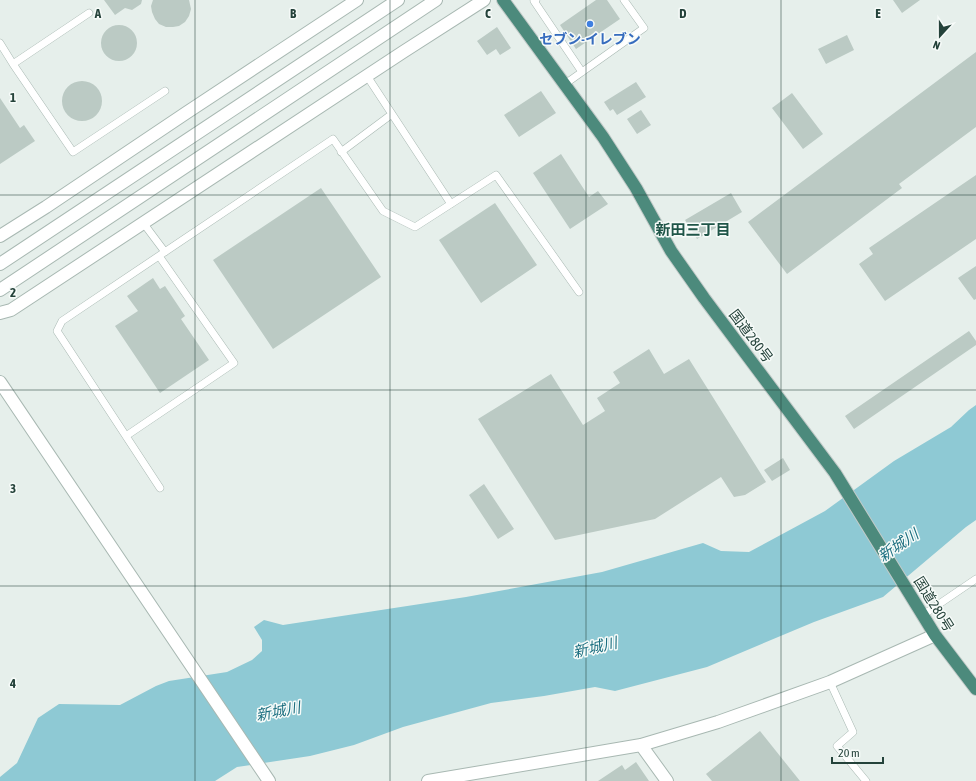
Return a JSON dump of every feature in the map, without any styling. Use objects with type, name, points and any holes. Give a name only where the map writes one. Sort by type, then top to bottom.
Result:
[{"type":"highway","name":"国道280号","points":[[503,0],[603,137],[628,175],[675,257],[835,473],[935,635],[976,689]]},
{"type":"street","points":[[0,236],[357,0]]},
{"type":"street","points":[[0,264],[398,0]]},
{"type":"street","points":[[0,290],[436,0]]},
{"type":"street","points":[[0,313],[11,310],[144,224],[484,0]]},
{"type":"street","points":[[0,382],[150,602],[269,781]]},
{"type":"street","points":[[428,781],[641,745],[718,722],[830,682],[935,635]]},
{"type":"street","points":[[641,745],[667,781]]},
{"type":"lane","points":[[536,0],[534,1],[582,72]]},
{"type":"lane","points":[[565,84],[644,28],[624,0]]},
{"type":"lane","points":[[13,64],[89,13]]},
{"type":"lane","points":[[0,43],[73,152],[165,91]]},
{"type":"lane","points":[[367,76],[451,204]]},
{"type":"lane","points":[[341,152],[392,114]]},
{"type":"lane","points":[[160,488],[57,332],[62,321],[333,139],[383,211],[415,227],[496,175],[579,292]]},
{"type":"lane","points":[[126,436],[234,363],[144,224]]},
{"type":"lane","points":[[923,615],[976,579]]},
{"type":"lane","points":[[830,682],[853,732],[837,746],[866,781]]},
{"type":"water","name":"新城川","points":[[976,405],[976,520],[883,597],[814,622],[707,667],[615,691],[595,687],[491,703],[403,727],[354,745],[310,756],[237,767],[215,781],[0,781],[0,777],[17,763],[38,718],[59,704],[120,705],[156,686],[169,681],[227,672],[252,660],[262,651],[262,640],[254,627],[264,620],[283,625],[466,597],[602,572],[703,543],[721,551],[749,552],[825,511],[894,461],[951,427]]},
{"type":"building","points":[[104,0],[142,0],[141,4],[132,10],[125,8],[115,15]]},
{"type":"building","points":[[153,0],[189,0],[191,9],[189,16],[185,22],[179,26],[166,27],[159,24],[152,12],[151,6]]},
{"type":"building","points":[[596,0],[607,0],[620,19],[576,49],[560,25]]},
{"type":"building","points":[[893,0],[920,0],[902,13]]},
{"type":"building","points":[[123,25],[132,30],[136,36],[136,50],[132,56],[123,61],[115,61],[106,56],[102,50],[101,39],[106,30],[112,26]]},
{"type":"building","points":[[497,27],[511,48],[500,55],[496,49],[487,55],[477,41]]},
{"type":"building","points":[[847,35],[854,50],[826,64],[818,49]]},
{"type":"building","points":[[976,52],[976,127],[899,184],[902,188],[787,274],[748,222]]},
{"type":"building","points":[[86,81],[93,84],[99,90],[102,101],[101,109],[93,118],[86,121],[78,121],[71,118],[63,109],[62,97],[65,90],[74,82]]},
{"type":"building","points":[[636,82],[646,97],[617,115],[613,109],[610,111],[604,102]]},
{"type":"building","points":[[541,91],[556,113],[519,137],[504,115]]},
{"type":"building","points":[[792,93],[823,134],[803,149],[772,108]]},
{"type":"building","points":[[0,98],[20,128],[24,125],[35,141],[0,164]]},
{"type":"building","points":[[641,110],[651,125],[637,134],[627,119]]},
{"type":"building","points":[[561,154],[589,197],[598,191],[608,204],[570,229],[533,173]]},
{"type":"building","points":[[976,175],[976,239],[885,301],[859,264],[873,254],[869,248]]},
{"type":"building","points":[[321,188],[381,277],[273,349],[213,260]]},
{"type":"building","points":[[731,193],[742,212],[697,239],[685,220]]},
{"type":"building","points":[[495,203],[537,265],[481,303],[439,240]]},
{"type":"building","points":[[976,266],[976,299],[974,300],[958,278]]},
{"type":"building","points":[[153,278],[160,289],[165,286],[185,316],[181,319],[209,360],[160,393],[115,326],[138,311],[127,296]]},
{"type":"building","points":[[969,331],[976,341],[976,345],[854,429],[845,416]]},
{"type":"building","points":[[649,349],[664,374],[689,359],[766,482],[745,495],[734,497],[721,477],[655,519],[555,540],[478,419],[551,374],[583,425],[605,411],[597,398],[620,383],[613,372]]},
{"type":"building","points":[[783,458],[790,470],[772,481],[764,470]]},
{"type":"building","points":[[484,484],[514,529],[498,539],[469,495]]},
{"type":"building","points":[[760,731],[800,781],[712,781],[706,774]]},
{"type":"building","points":[[636,762],[649,781],[598,781],[622,765],[625,770]]},
{"type":"place","name":"セブン-イレブン","points":[[590,24]]},
{"type":"district","name":"新田三丁目","points":[[693,229]]}]
